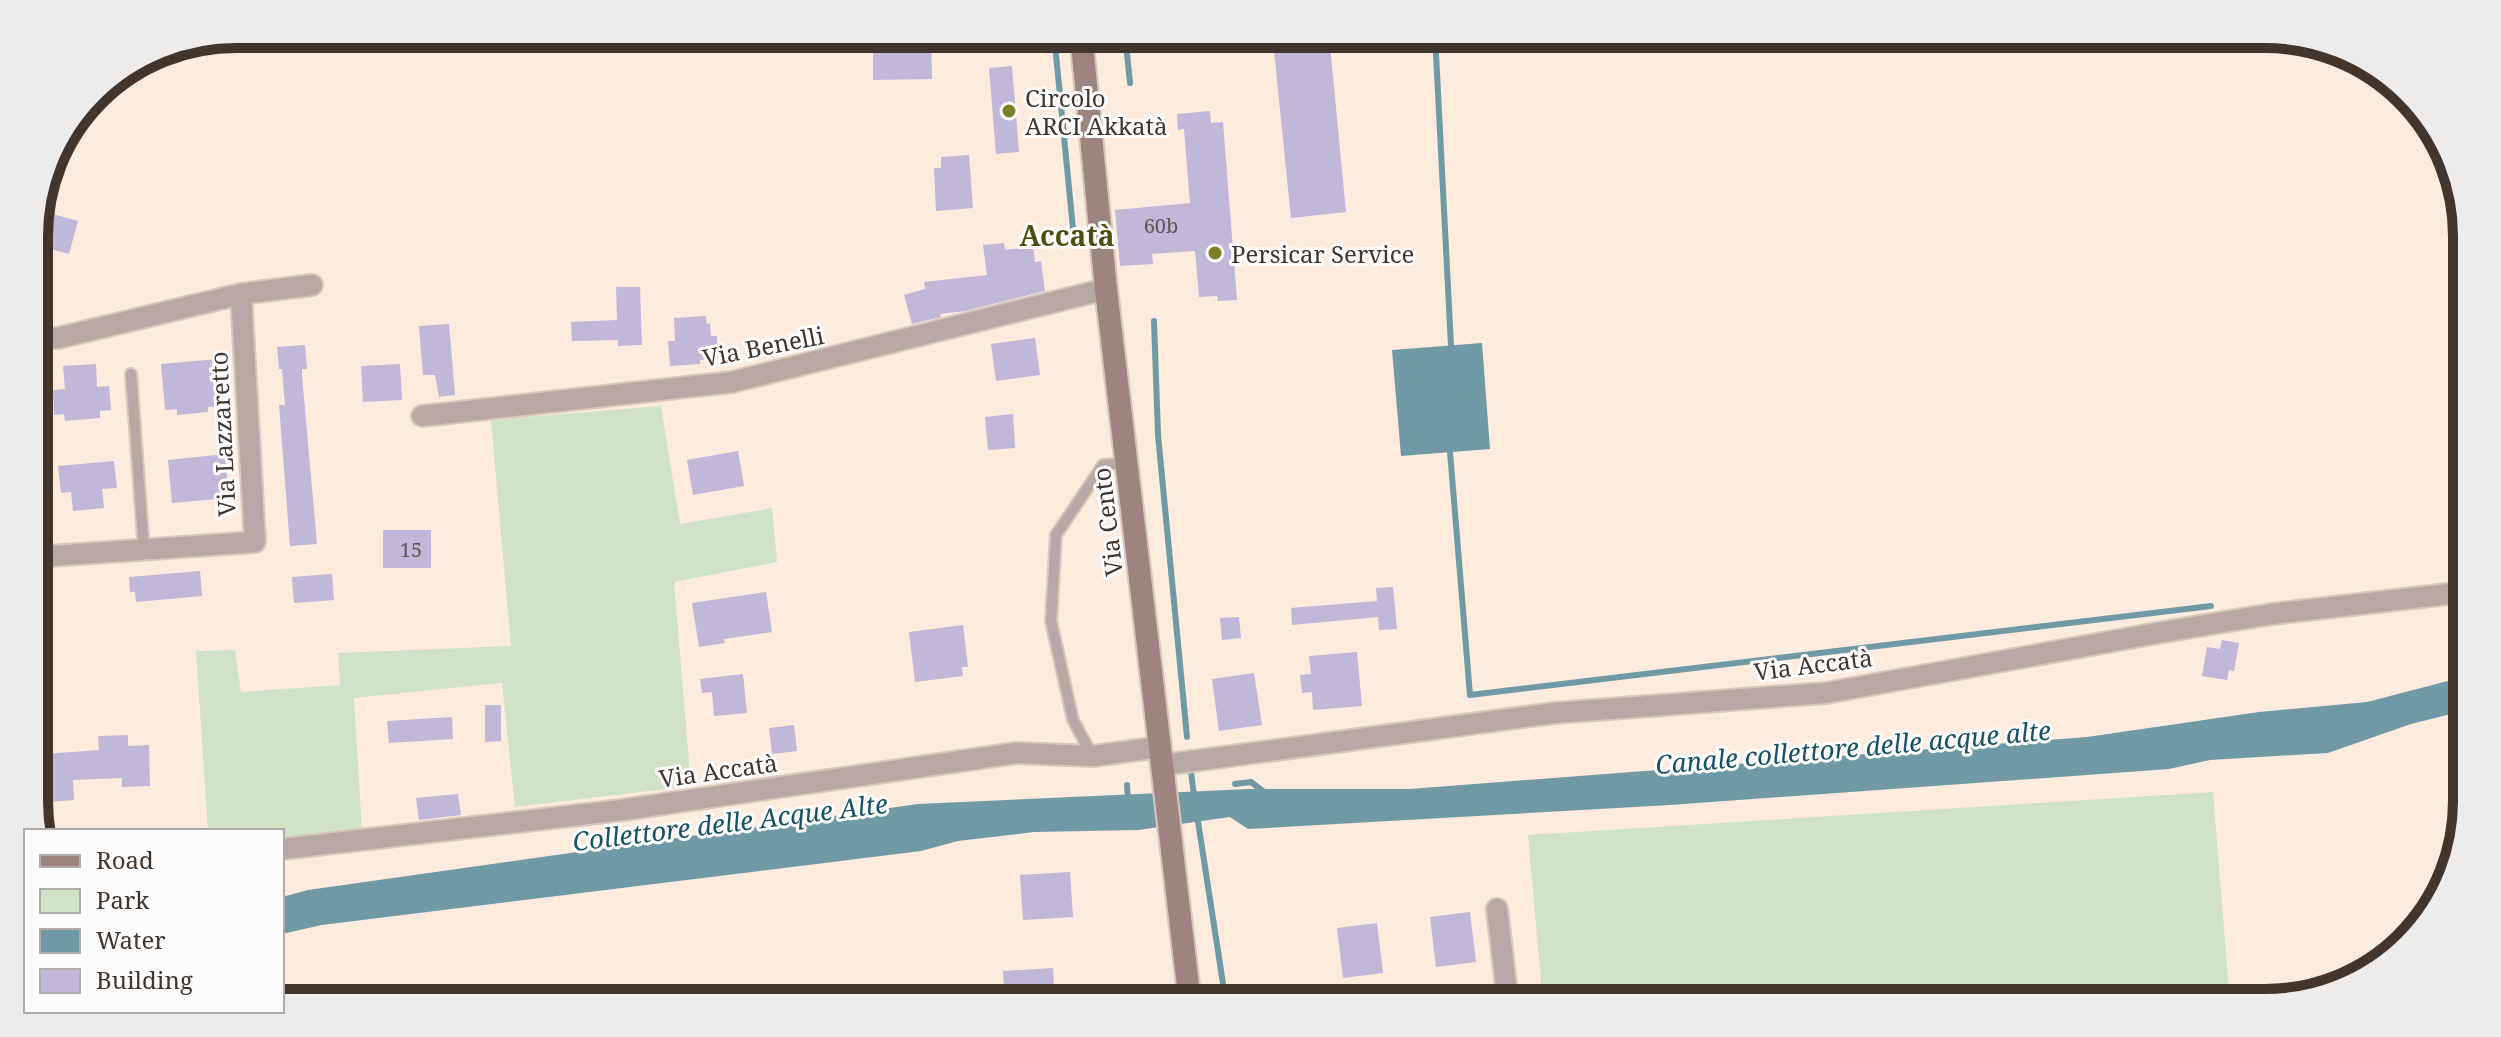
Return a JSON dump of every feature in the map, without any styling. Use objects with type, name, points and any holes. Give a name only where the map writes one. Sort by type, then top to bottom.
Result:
[{"type":"main road","name":"Via Cento","points":[[1082,48],[1106,289],[1188,989]]},
{"type":"street","points":[[48,338],[241,294],[312,285]]},
{"type":"street","name":"Via Benelli","points":[[422,416],[732,382],[1106,289]]},
{"type":"street","name":"Via Lazzaretto","points":[[48,556],[255,542],[241,294]]},
{"type":"street","name":"Via Accatà","points":[[284,849],[622,810],[1016,753],[1093,756],[1163,764],[1554,713],[1826,693],[2272,614],[2453,593]]},
{"type":"street","points":[[1497,909],[1506,989]]},
{"type":"lane","points":[[131,374],[144,551]]},
{"type":"lane","points":[[1093,756],[1073,720],[1051,621],[1056,535],[1103,465],[1126,463]]},
{"type":"green space","points":[[661,406],[680,524],[772,508],[777,562],[674,582],[691,786],[515,807],[502,683],[354,698],[362,832],[284,840],[284,829],[208,829],[196,651],[235,650],[241,692],[340,685],[338,653],[511,646],[491,420]]},
{"type":"green space","points":[[2213,792],[2229,989],[1542,989],[1528,835]]},
{"type":"water","points":[[1482,343],[1490,449],[1401,456],[1392,350]]},
{"type":"water","points":[[2453,680],[2453,714],[2411,724],[2328,753],[2210,760],[2169,769],[1670,805],[1248,829],[1230,817],[1138,830],[1034,832],[958,841],[921,851],[322,925],[284,934],[284,896],[308,890],[918,804],[1249,789],[1410,789],[2087,737],[2259,712],[2367,702]]},
{"type":"building","points":[[873,48],[931,48],[932,79],[873,80]]},
{"type":"building","points":[[1274,48],[1330,48],[1346,212],[1291,218]]},
{"type":"building","points":[[1012,66],[1019,152],[996,154],[989,68]]},
{"type":"building","points":[[1210,111],[1211,123],[1223,122],[1237,300],[1218,301],[1217,296],[1199,297],[1195,251],[1152,254],[1153,264],[1120,266],[1115,210],[1190,203],[1184,129],[1178,130],[1177,114]]},
{"type":"building","points":[[969,155],[973,208],[936,211],[934,168],[941,168],[941,157]]},
{"type":"building","points":[[50,213],[78,221],[69,254],[48,248]]},
{"type":"building","points":[[1004,243],[1005,250],[1033,246],[1035,262],[1041,261],[1045,291],[965,311],[940,314],[941,317],[912,324],[904,295],[925,289],[924,282],[987,275],[983,245]]},
{"type":"building","points":[[616,287],[640,287],[642,345],[618,346],[618,340],[572,341],[571,322],[617,320]]},
{"type":"building","points":[[706,316],[711,336],[717,336],[718,359],[670,366],[668,341],[675,341],[674,318]]},
{"type":"building","points":[[449,324],[455,395],[439,397],[435,375],[423,375],[419,326]]},
{"type":"building","points":[[1035,338],[1040,375],[996,381],[991,344]]},
{"type":"building","points":[[305,345],[307,369],[302,369],[302,376],[317,544],[290,546],[279,405],[285,405],[277,347]]},
{"type":"building","points":[[218,359],[222,406],[208,407],[208,412],[177,415],[177,409],[165,410],[161,364]]},
{"type":"building","points":[[96,364],[97,387],[109,386],[111,410],[100,411],[100,418],[65,421],[64,414],[54,415],[53,390],[65,389],[63,366]]},
{"type":"building","points":[[400,364],[402,400],[363,402],[361,366]]},
{"type":"building","points":[[1013,414],[1015,448],[988,450],[985,417]]},
{"type":"building","points":[[738,451],[744,486],[693,495],[687,460]]},
{"type":"building","points":[[225,454],[229,498],[172,503],[168,460]]},
{"type":"building","points":[[114,461],[117,488],[102,489],[104,508],[73,511],[71,492],[61,493],[58,466]]},
{"type":"building","points":[[383,530],[431,530],[431,568],[383,568]]},
{"type":"building","points":[[200,571],[202,596],[136,602],[135,592],[130,592],[129,577]]},
{"type":"building","points":[[332,574],[334,600],[294,603],[292,577]]},
{"type":"building","points":[[1393,587],[1397,629],[1379,630],[1378,617],[1292,625],[1291,608],[1377,601],[1376,588]]},
{"type":"building","points":[[766,592],[772,632],[724,639],[725,643],[699,647],[692,603]]},
{"type":"building","points":[[1239,617],[1241,638],[1222,640],[1220,618]]},
{"type":"building","points":[[963,625],[968,667],[962,667],[963,676],[915,682],[909,632]]},
{"type":"building","points":[[2222,640],[2239,643],[2234,671],[2229,670],[2227,680],[2202,676],[2207,647],[2220,649]]},
{"type":"building","points":[[1357,652],[1362,706],[1313,710],[1312,692],[1302,693],[1300,675],[1311,674],[1309,656]]},
{"type":"building","points":[[1254,673],[1262,725],[1219,731],[1212,679]]},
{"type":"building","points":[[743,674],[747,713],[714,716],[712,692],[702,693],[700,679]]},
{"type":"building","points":[[485,705],[501,705],[501,741],[485,742]]},
{"type":"building","points":[[452,717],[453,739],[389,743],[387,721]]},
{"type":"building","points":[[794,725],[797,751],[772,754],[769,728]]},
{"type":"building","points":[[128,735],[128,746],[149,745],[150,786],[122,787],[122,778],[73,780],[74,800],[48,802],[48,754],[99,750],[98,736]]},
{"type":"building","points":[[458,794],[461,815],[419,820],[416,798]]},
{"type":"building","points":[[1070,872],[1073,917],[1023,920],[1020,875]]},
{"type":"building","points":[[1470,912],[1476,962],[1436,967],[1430,917]]},
{"type":"building","points":[[1377,923],[1383,973],[1343,978],[1337,928]]},
{"type":"building","points":[[1053,968],[1054,989],[1004,989],[1003,971]]},
{"type":"building","points":[[1136,985],[1137,989],[1111,989]]},
{"type":"waterway","points":[[1055,48],[1074,239]]},
{"type":"waterway","points":[[1126,48],[1130,83]]},
{"type":"waterway","points":[[1436,48],[1451,346]]},
{"type":"waterway","points":[[1154,321],[1158,435],[1187,737]]},
{"type":"waterway","points":[[1450,452],[1470,695],[2211,606]]},
{"type":"waterway","points":[[1191,772],[1194,796]]},
{"type":"waterway","points":[[1235,784],[1251,782],[1264,792]]},
{"type":"waterway","points":[[1127,785],[1128,801]]},
{"type":"waterway","points":[[1197,815],[1224,989]]},
{"type":"place","name":"Circolo ARCI Akkatà","points":[[1009,111]]},
{"type":"place","name":"Persicar Service","points":[[1215,253]]},
{"type":"district","name":"Accatà","points":[[1067,235]]},
{"type":"water label","name":"Canale collettore delle acque alte","points":[[1853,747]]},
{"type":"water label","name":"Collettore delle Acque Alte","points":[[730,822]]}]
